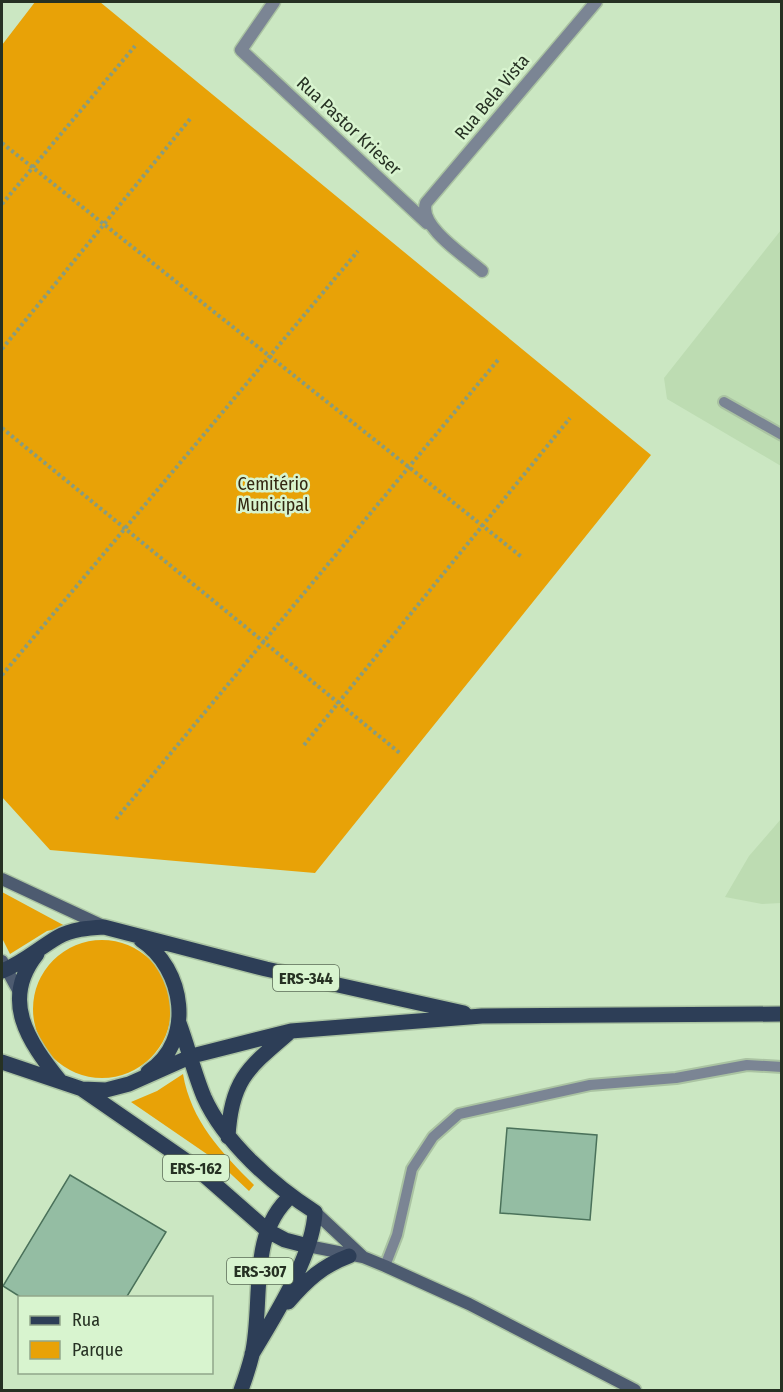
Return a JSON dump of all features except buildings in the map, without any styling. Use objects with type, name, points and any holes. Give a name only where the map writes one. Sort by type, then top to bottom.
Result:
[{"type":"main road","points":[[2,879],[104,927],[131,934],[154,948],[170,970],[179,996],[178,1023],[169,1048],[158,1062],[129,1084]]},
{"type":"main road","points":[[60,1081],[34,1044],[24,1024],[18,990],[3,967],[39,951],[69,933],[104,927]]},
{"type":"main road","name":"ERS-344","points":[[131,934],[266,969],[482,1017]]},
{"type":"main road","points":[[18,990],[22,976],[39,951]]},
{"type":"main road","name":"ERS-344","points":[[192,1056],[239,1041],[291,1031],[482,1017],[782,1014]]},
{"type":"main road","points":[[2,1062],[82,1089],[106,1090],[129,1084],[192,1056],[178,1023]]},
{"type":"main road","points":[[228,1137],[230,1109],[239,1083],[252,1064],[291,1031]]},
{"type":"main road","name":"ERS-162","points":[[192,1056],[204,1097],[228,1137],[291,1196],[315,1212],[356,1256]]},
{"type":"main road","name":"ERS-162","points":[[82,1089],[195,1167],[268,1231],[285,1240],[356,1256],[385,1266],[468,1304],[635,1390]]},
{"type":"main road","name":"ERS-307","points":[[241,1390],[252,1354],[260,1270],[268,1231],[273,1216],[291,1196]]},
{"type":"main road","name":"ERS-307","points":[[252,1354],[276,1315],[308,1246],[314,1229],[315,1212]]},
{"type":"main road","points":[[276,1315],[308,1279],[327,1264],[356,1256]]},
{"type":"street","name":"Rua Pastor Krieser","points":[[274,2],[240,50],[482,271]]},
{"type":"street","name":"Rua Bela Vista","points":[[429,223],[426,203],[596,2]]},
{"type":"lane","points":[[724,402],[782,435]]},
{"type":"lane","points":[[385,1266],[397,1235],[412,1169],[433,1137],[459,1114],[590,1085],[676,1078],[747,1065],[782,1066]]},
{"type":"path","points":[[2,204],[135,46]]},
{"type":"path","points":[[2,349],[190,119]]},
{"type":"path","points":[[2,143],[523,558]]},
{"type":"path","points":[[2,675],[358,250]]},
{"type":"path","points":[[116,819],[498,360]]},
{"type":"path","points":[[304,745],[570,418]]},
{"type":"path","points":[[2,428],[401,754]]},
{"type":"shaded area","points":[[781,230],[781,466],[667,399],[664,378]]},
{"type":"shaded area","points":[[781,819],[781,903],[762,904],[725,897],[749,856]]},
{"type":"green space","name":"Cemitério Municipal","points":[[35,2],[100,2],[651,455],[315,873],[50,850],[2,797],[2,45]]},
{"type":"green space","points":[[2,892],[67,927],[47,931],[10,954],[2,938]]},
{"type":"green space","points":[[102,940],[129,945],[141,951],[151,960],[160,970],[166,982],[171,1009],[166,1036],[160,1048],[151,1058],[141,1067],[129,1073],[102,1078],[75,1073],[63,1067],[53,1058],[44,1048],[38,1036],[33,1009],[38,982],[44,970],[53,960],[63,951],[75,945]]},
{"type":"green space","points":[[183,1074],[187,1091],[200,1121],[219,1148],[254,1185],[249,1191],[217,1161],[131,1102],[157,1091]]}]
